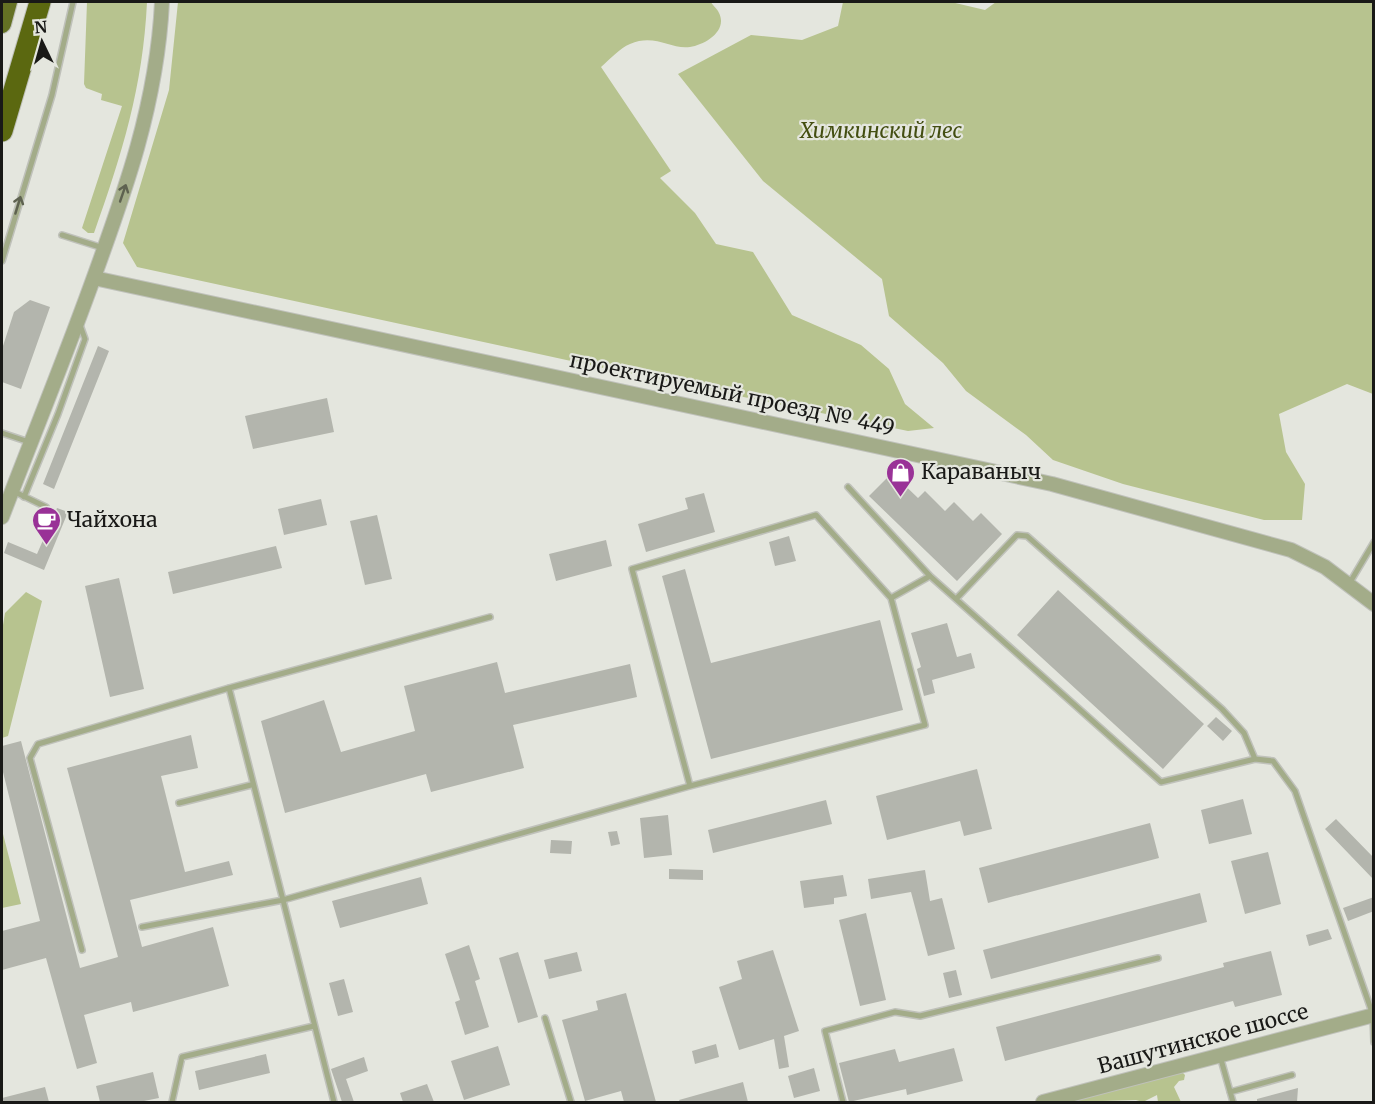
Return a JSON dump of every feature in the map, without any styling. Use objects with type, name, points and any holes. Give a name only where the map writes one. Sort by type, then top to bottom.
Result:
[{"type":"highway","points":[[2,24],[8,2]]},
{"type":"highway","points":[[2,132],[40,2]]},
{"type":"street","points":[[2,518],[18,494],[30,443],[94,278],[136,156],[159,55],[162,2]]},
{"type":"street","name":"проектируемый проезд № 449","points":[[94,278],[1052,484],[1291,550],[1325,567],[1374,604]]},
{"type":"street","name":"Вашутинское шоссе","points":[[1043,1102],[1373,1015]]},
{"type":"lane","points":[[2,261],[52,95],[73,2]]},
{"type":"lane","points":[[62,235],[104,249]]},
{"type":"lane","points":[[46,507],[18,494],[58,414],[85,339],[78,321]]},
{"type":"lane","points":[[2,434],[30,443]]},
{"type":"lane","points":[[848,487],[930,576],[1161,782],[1255,759],[1273,761],[1295,791],[1373,1015],[1374,1042]]},
{"type":"lane","points":[[142,927],[283,900],[690,786],[925,725],[891,598],[816,515],[632,569],[690,786]]},
{"type":"lane","points":[[956,599],[1017,535],[1027,536],[1222,709],[1244,733],[1255,759]]},
{"type":"lane","points":[[1349,584],[1374,542]]},
{"type":"lane","points":[[891,598],[930,576]]},
{"type":"lane","points":[[82,950],[30,758],[32,750],[38,744],[229,688],[490,617]]},
{"type":"lane","points":[[229,688],[251,785],[283,900],[334,1102]]},
{"type":"lane","points":[[179,803],[251,785]]},
{"type":"lane","points":[[843,1102],[825,1031],[895,1012],[920,1016],[1158,958]]},
{"type":"lane","points":[[545,1018],[571,1102]]},
{"type":"lane","points":[[172,1102],[182,1057],[314,1026]]},
{"type":"lane","points":[[1220,1056],[1233,1102]]},
{"type":"lane","points":[[1230,1092],[1292,1075]]},
{"type":"green space","points":[[87,2],[147,2],[141,63],[130,120],[94,233],[88,233],[82,228],[122,106],[101,100],[102,94],[86,88],[84,84]]},
{"type":"green space","points":[[178,2],[711,2],[721,20],[718,31],[708,40],[690,47],[647,40],[639,41],[622,48],[601,67],[671,171],[660,178],[695,213],[716,244],[753,252],[792,315],[861,345],[889,369],[905,404],[934,428],[908,431],[137,267],[123,243],[169,90]]},
{"type":"green space","name":"Химкинский лес","points":[[843,2],[951,2],[985,10],[996,2],[1373,2],[1373,394],[1347,384],[1279,414],[1286,452],[1305,484],[1302,520],[1264,520],[1123,484],[1053,460],[1026,435],[966,391],[943,363],[889,316],[882,279],[763,181],[678,74],[751,35],[802,40],[838,26]]},
{"type":"green space","points":[[26,592],[42,601],[8,736],[2,738],[2,631],[5,613]]},
{"type":"green space","points":[[2,830],[21,904],[2,908]]},
{"type":"green space","points":[[1181,1071],[1185,1075],[1184,1080],[1179,1081],[1174,1087],[1181,1102],[1158,1102],[1157,1095],[1143,1102],[1136,1100],[1069,1102]]},
{"type":"building","points":[[30,300],[50,307],[21,389],[2,382],[2,349],[14,312]]},
{"type":"building","points":[[98,346],[109,351],[54,489],[43,484]]},
{"type":"building","points":[[327,398],[334,432],[253,449],[245,416]]},
{"type":"building","points":[[892,473],[918,498],[925,491],[945,511],[954,502],[973,521],[981,513],[1002,534],[957,581],[869,496]]},
{"type":"building","points":[[704,493],[715,532],[646,552],[638,524],[688,509],[685,498]]},
{"type":"building","points":[[321,499],[327,525],[284,535],[278,509]]},
{"type":"building","points":[[57,508],[68,512],[44,570],[4,553],[8,542],[37,554]]},
{"type":"building","points":[[377,515],[392,579],[365,585],[350,521]]},
{"type":"building","points":[[789,536],[796,561],[775,566],[769,542]]},
{"type":"building","points":[[606,540],[612,566],[556,581],[549,554]]},
{"type":"building","points":[[276,546],[282,568],[173,594],[168,572]]},
{"type":"building","points":[[685,569],[711,663],[880,620],[903,710],[711,759],[662,576]]},
{"type":"building","points":[[119,578],[144,689],[110,697],[85,586]]},
{"type":"building","points":[[1058,590],[1204,724],[1163,769],[1017,635]]},
{"type":"building","points":[[947,623],[957,657],[971,653],[975,668],[932,680],[935,693],[924,696],[917,669],[921,667],[911,633]]},
{"type":"building","points":[[497,662],[505,693],[630,664],[637,697],[513,725],[524,768],[431,792],[426,774],[285,813],[261,721],[324,700],[341,752],[415,731],[404,686]]},
{"type":"building","points":[[1216,717],[1232,731],[1223,741],[1207,726]]},
{"type":"building","points":[[191,735],[198,768],[161,776],[185,872],[229,861],[233,875],[130,900],[142,947],[213,927],[229,986],[133,1012],[131,1002],[84,1015],[97,1063],[77,1069],[46,958],[2,970],[2,931],[40,921],[2,768],[2,746],[21,741],[80,968],[118,957],[67,768]]},
{"type":"building","points":[[977,769],[992,829],[964,836],[960,821],[887,840],[876,796]]},
{"type":"building","points":[[1243,799],[1252,834],[1209,844],[1201,810]]},
{"type":"building","points":[[826,800],[832,824],[713,853],[708,830]]},
{"type":"building","points":[[668,815],[672,855],[644,858],[640,818]]},
{"type":"building","points":[[1336,819],[1374,858],[1374,880],[1325,829]]},
{"type":"building","points":[[1150,823],[1159,858],[988,903],[979,868]]},
{"type":"building","points":[[617,831],[620,844],[611,846],[608,832]]},
{"type":"building","points":[[551,840],[572,841],[571,854],[550,853]]},
{"type":"building","points":[[1268,852],[1281,904],[1245,914],[1231,861]]},
{"type":"building","points":[[669,869],[703,870],[703,880],[669,879]]},
{"type":"building","points":[[925,870],[930,901],[942,898],[955,949],[928,956],[911,892],[871,899],[868,879]]},
{"type":"building","points":[[843,875],[847,896],[834,898],[834,904],[804,908],[800,881]]},
{"type":"building","points":[[421,877],[428,904],[340,928],[332,901]]},
{"type":"building","points":[[1200,893],[1207,922],[991,979],[983,950]]},
{"type":"building","points":[[1374,897],[1374,911],[1348,921],[1343,908]]},
{"type":"building","points":[[866,913],[886,1000],[860,1006],[839,920]]},
{"type":"building","points":[[1328,929],[1332,939],[1309,946],[1306,935]]},
{"type":"building","points":[[469,945],[480,979],[475,981],[489,1027],[465,1035],[455,1002],[460,1000],[445,954]]},
{"type":"building","points":[[773,950],[799,1031],[784,1036],[789,1067],[779,1069],[774,1039],[739,1050],[719,987],[742,979],[737,961]]},
{"type":"building","points":[[1271,951],[1282,995],[1235,1007],[1233,1001],[1005,1061],[996,1027],[1224,967],[1223,963]]},
{"type":"building","points":[[518,952],[538,1017],[518,1023],[499,958]]},
{"type":"building","points":[[577,952],[582,971],[549,979],[544,960]]},
{"type":"building","points":[[956,970],[962,995],[949,998],[943,973]]},
{"type":"building","points":[[344,979],[353,1012],[338,1016],[329,983]]},
{"type":"building","points":[[626,993],[656,1102],[624,1102],[621,1091],[585,1101],[562,1020],[598,1010],[596,1001]]},
{"type":"building","points":[[716,1044],[719,1057],[695,1064],[692,1051]]},
{"type":"building","points":[[498,1046],[510,1085],[464,1100],[451,1061]]},
{"type":"building","points":[[954,1048],[963,1081],[907,1095],[906,1089],[849,1102],[839,1063],[895,1049],[899,1062]]},
{"type":"building","points":[[266,1054],[270,1073],[199,1090],[195,1071]]},
{"type":"building","points":[[364,1057],[368,1071],[346,1079],[354,1102],[342,1102],[331,1069]]},
{"type":"building","points":[[814,1068],[820,1091],[794,1098],[788,1076]]},
{"type":"building","points":[[153,1072],[159,1098],[139,1102],[100,1102],[96,1086]]},
{"type":"building","points":[[743,1082],[748,1102],[680,1102],[679,1100]]},
{"type":"building","points":[[427,1084],[434,1102],[403,1102],[400,1093]]},
{"type":"building","points":[[45,1087],[49,1102],[2,1102],[2,1098]]},
{"type":"building","points":[[1298,1088],[1297,1102],[1257,1102],[1257,1099]]},
{"type":"place","name":"Караваныч","points":[[900,498]]},
{"type":"place","name":"Чайхона","points":[[46,546]]}]
